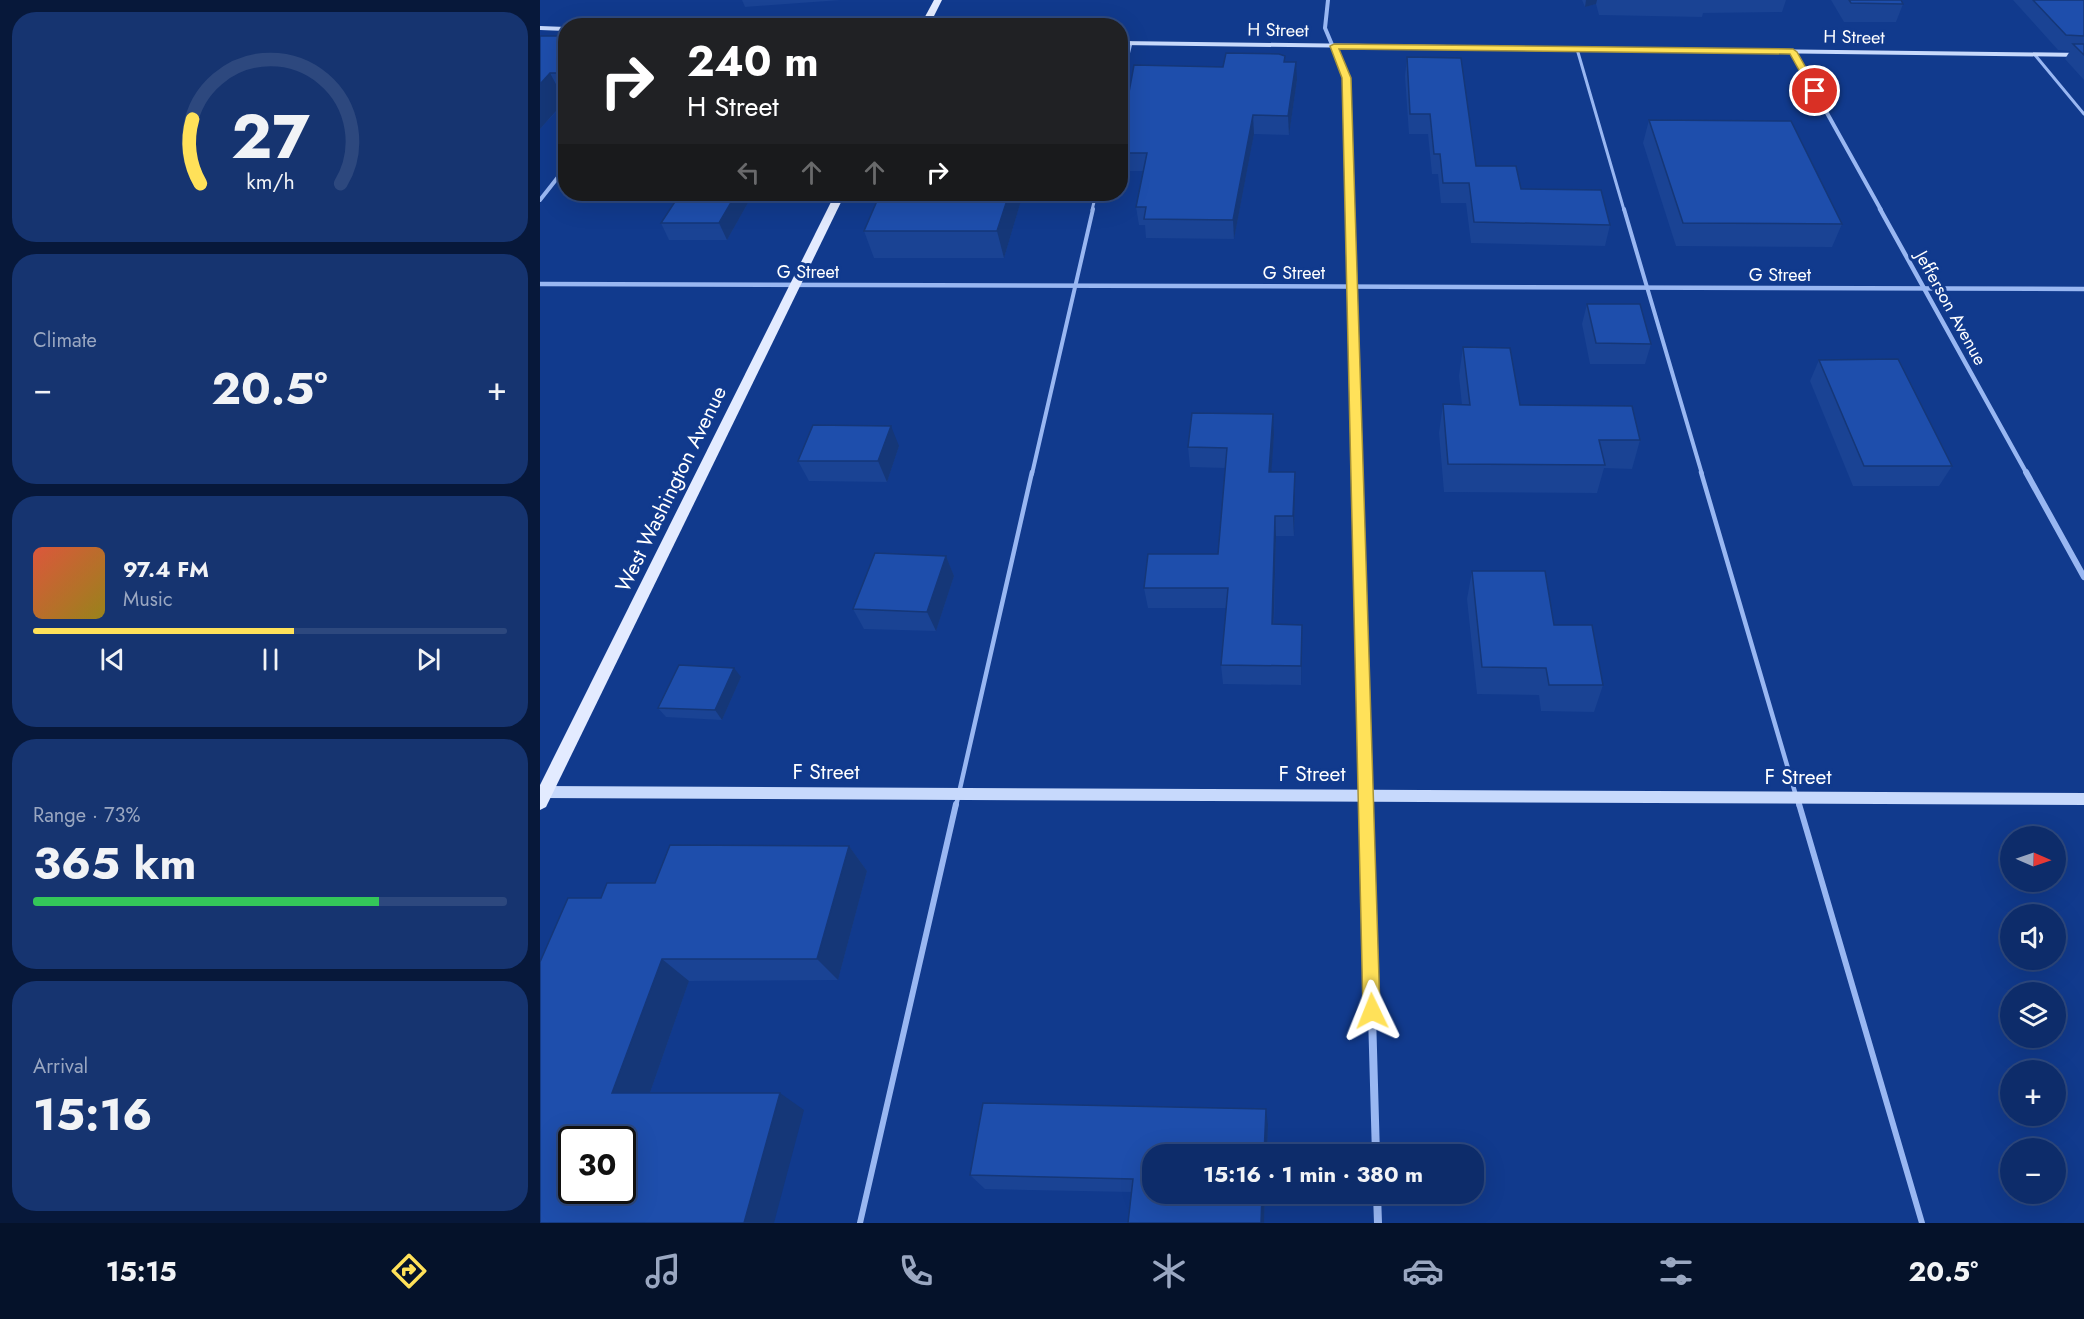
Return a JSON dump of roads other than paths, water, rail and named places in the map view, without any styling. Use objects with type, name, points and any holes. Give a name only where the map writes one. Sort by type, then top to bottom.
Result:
[{"type":"main road","points":[[928,18],[938,0]]},
{"type":"main road","name":"West Washington Avenue","points":[[542,796],[837,201]]},
{"type":"street","points":[[1328,0],[1325,28],[1346,78],[1376,1144]]},
{"type":"street","points":[[540,28],[558,29]]},
{"type":"street","name":"H Street","points":[[1128,44],[2084,55]]},
{"type":"street","name":"Jefferson Avenue","points":[[1793,52],[2084,577]]},
{"type":"street","points":[[540,200],[558,177]]},
{"type":"street","name":"G Street","points":[[540,284],[2084,289]]},
{"type":"street","name":"F Street","points":[[542,796],[958,794],[2084,799]]},
{"type":"street","points":[[1377,1204],[1378,1223]]},
{"type":"lane","points":[[1128,56],[1131,44]]},
{"type":"lane","points":[[1577,49],[1922,1223]]},
{"type":"lane","points":[[2035,54],[2084,114]]},
{"type":"lane","points":[[860,1223],[1094,201]]}]
